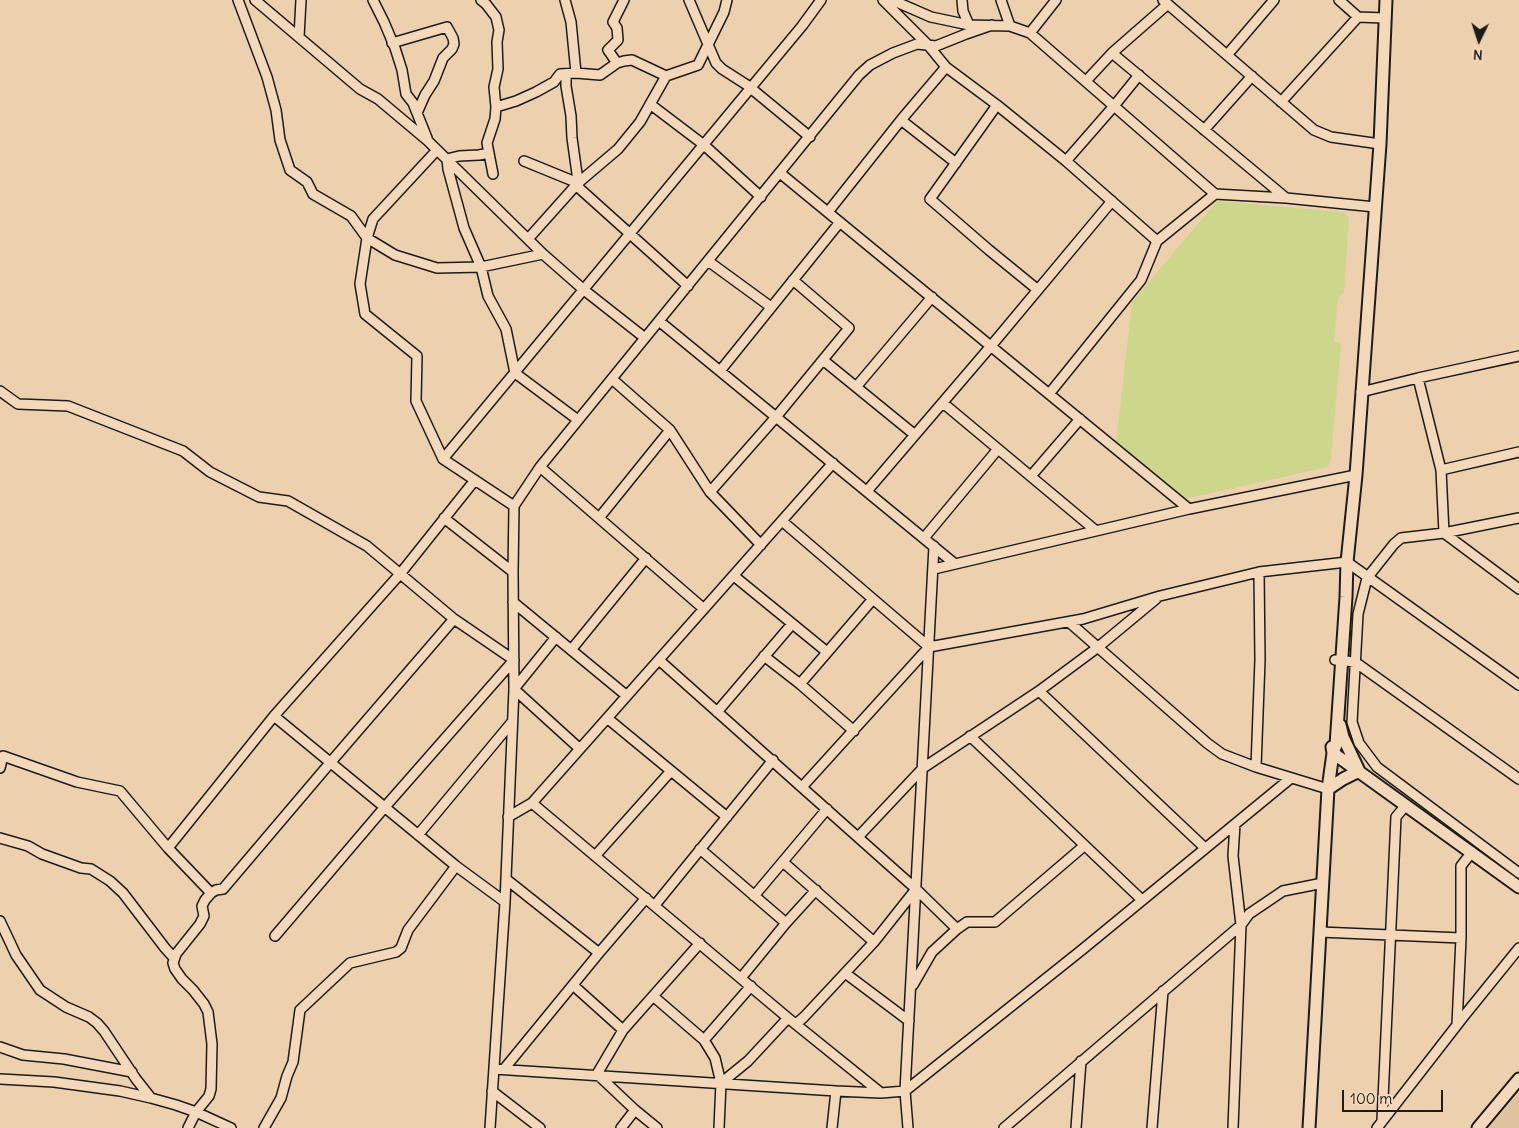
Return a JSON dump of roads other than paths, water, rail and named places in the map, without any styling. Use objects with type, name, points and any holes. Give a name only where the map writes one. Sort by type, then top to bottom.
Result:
[{"type":"main road","points":[[1309,1128],[1328,789],[1333,753],[1336,745],[1338,711],[1339,660],[1336,638],[1338,614],[1347,564],[1356,475],[1383,97],[1386,0]]},
{"type":"main road","points":[[1339,660],[1331,744],[1333,753],[1519,887]]},
{"type":"main road","points":[[1338,711],[1343,736],[1359,771]]},
{"type":"main road","points":[[1328,789],[1359,771]]},
{"type":"main road","points":[[1478,1128],[1519,1079]]},
{"type":"street","points":[[238,0],[268,77],[276,110],[280,140],[290,170],[307,182],[313,194],[350,216],[367,238],[396,255],[437,268],[481,267],[543,254]]},
{"type":"street","points":[[255,0],[360,89],[378,99],[428,141],[543,254],[584,290],[645,338]]},
{"type":"street","points":[[299,37],[301,0]]},
{"type":"street","points":[[373,0],[384,22],[402,70],[406,94],[413,103],[428,141]]},
{"type":"street","points":[[481,0],[496,17],[499,30],[497,42],[498,69],[494,87],[495,119],[487,143],[493,174]]},
{"type":"street","points":[[565,0],[571,22],[576,73]]},
{"type":"street","points":[[617,63],[608,50],[618,40],[617,28],[614,22],[624,0]]},
{"type":"street","points":[[689,0],[716,63],[722,69],[734,75],[810,137]]},
{"type":"street","points":[[528,239],[578,183],[618,149],[640,122],[666,76],[698,65],[724,12],[727,0]]},
{"type":"street","points":[[443,459],[630,235],[802,26],[821,0]]},
{"type":"street","points":[[884,0],[928,45],[946,67],[997,105],[1066,161],[1157,241]]},
{"type":"street","points":[[892,0],[932,17],[969,25],[1010,26],[1030,33],[1215,194],[1286,198],[1375,208]]},
{"type":"street","points":[[962,0],[963,10],[969,25]]},
{"type":"street","points":[[1001,0],[1010,26]]},
{"type":"street","points":[[1030,33],[1056,0]]},
{"type":"street","points":[[1227,55],[1274,0]]},
{"type":"street","points":[[1339,0],[1358,16],[1384,18]]},
{"type":"street","points":[[1086,81],[1112,53],[1166,2],[1314,130],[1331,136],[1380,144]]},
{"type":"street","points":[[1281,102],[1358,16]]},
{"type":"street","points":[[490,1128],[505,902],[513,722],[514,506],[540,466],[859,75],[870,65],[893,53],[917,44],[936,46],[992,25]]},
{"type":"street","points":[[392,43],[447,27],[453,38],[454,44],[452,49],[443,58],[434,81],[417,113]]},
{"type":"street","points":[[1112,53],[1286,198]]},
{"type":"street","points":[[496,107],[536,92],[554,82],[560,74],[600,75],[617,63],[632,60],[666,76]]},
{"type":"street","points":[[828,212],[946,67]]},
{"type":"street","points":[[566,74],[579,188],[688,286]]},
{"type":"street","points":[[1066,161],[1139,75]]},
{"type":"street","points":[[1204,130],[1252,76]]},
{"type":"street","points":[[650,104],[704,145],[761,197]]},
{"type":"street","points":[[997,105],[930,199],[1038,290]]},
{"type":"street","points":[[901,120],[956,163]]},
{"type":"street","points":[[437,150],[374,219],[367,238],[360,284],[365,314],[417,356],[416,401],[443,459],[514,506]]},
{"type":"street","points":[[447,159],[489,153]]},
{"type":"street","points":[[447,159],[464,228],[481,267],[488,296],[506,329],[515,373],[578,420]]},
{"type":"street","points":[[524,161],[578,183]]},
{"type":"street","points":[[780,173],[1189,508]]},
{"type":"street","points":[[1049,394],[1141,280],[1157,241],[1215,194]]},
{"type":"street","points":[[867,491],[1112,201]]},
{"type":"street","points":[[720,371],[840,222]]},
{"type":"street","points":[[708,261],[771,307]]},
{"type":"street","points":[[710,492],[776,417],[849,328],[793,280]]},
{"type":"street","points":[[856,387],[932,298]]},
{"type":"street","points":[[659,321],[955,564]]},
{"type":"street","points":[[1362,392],[1519,356]]},
{"type":"street","points":[[823,360],[915,435]]},
{"type":"street","points":[[1418,378],[1441,470],[1444,532],[1519,589]]},
{"type":"street","points":[[612,380],[670,430],[710,492],[761,545]]},
{"type":"street","points":[[0,391],[18,404],[68,406],[183,451],[210,472],[259,497],[288,501],[367,546],[454,619],[514,660]]},
{"type":"street","points":[[943,403],[1095,530]]},
{"type":"street","points":[[1031,476],[1080,419]]},
{"type":"street","points":[[599,518],[670,430]]},
{"type":"street","points":[[924,538],[998,449]]},
{"type":"street","points":[[1441,470],[1519,452]]},
{"type":"street","points":[[508,818],[532,803],[833,463]]},
{"type":"street","points":[[540,466],[704,609]]},
{"type":"street","points":[[934,569],[1189,508],[1356,475]]},
{"type":"street","points":[[168,848],[274,716],[400,574],[475,480]]},
{"type":"street","points":[[444,518],[513,572]]},
{"type":"street","points":[[1519,518],[1401,538],[1394,544],[1367,578],[1358,614],[1352,722],[1359,743],[1377,767],[1519,873]]},
{"type":"street","points":[[782,521],[929,648]]},
{"type":"street","points":[[908,1128],[905,1091],[934,546]]},
{"type":"street","points":[[571,650],[646,558]]},
{"type":"street","points":[[802,787],[929,648],[1069,622],[1160,596],[1258,572],[1347,564],[1519,685]]},
{"type":"street","points":[[1256,767],[1260,660],[1258,572]]},
{"type":"street","points":[[734,576],[827,652]]},
{"type":"street","points":[[858,838],[923,768],[1039,691],[1097,648],[1160,596]]},
{"type":"street","points":[[800,684],[873,599]]},
{"type":"street","points":[[513,602],[626,696]]},
{"type":"street","points":[[188,1128],[196,1112],[209,1096],[211,1089],[212,1044],[210,1021],[204,1004],[175,969],[172,962],[174,958],[200,924],[204,916],[202,906],[211,893],[223,889],[454,619]]},
{"type":"street","points":[[1069,622],[1222,754],[1256,767],[1328,789]]},
{"type":"street","points":[[717,712],[792,624]]},
{"type":"street","points":[[514,689],[556,637]]},
{"type":"street","points":[[764,656],[800,684],[854,731]]},
{"type":"street","points":[[275,936],[514,660]]},
{"type":"street","points":[[659,660],[916,889],[957,929]]},
{"type":"street","points":[[1339,660],[1355,662],[1519,779]]},
{"type":"street","points":[[514,689],[580,749]]},
{"type":"street","points":[[1039,691],[1205,848]]},
{"type":"street","points":[[274,716],[418,836],[505,902]]},
{"type":"street","points":[[607,718],[727,817]]},
{"type":"street","points":[[418,836],[513,722]]},
{"type":"street","points":[[970,736],[1142,900]]},
{"type":"street","points":[[0,768],[3,756],[77,782],[120,791],[168,848],[211,893]]},
{"type":"street","points":[[655,905],[773,760]]},
{"type":"street","points":[[596,856],[671,771]]},
{"type":"street","points":[[494,1069],[597,1074],[836,1091],[881,1093],[905,1091],[1290,778]]},
{"type":"street","points":[[532,803],[788,1018],[881,1093]]},
{"type":"street","points":[[1380,1124],[1396,817],[1406,805]]},
{"type":"street","points":[[754,896],[827,809]]},
{"type":"street","points":[[1233,1128],[1241,925],[1232,856],[1235,824]]},
{"type":"street","points":[[0,838],[28,846],[42,854],[91,870],[110,881],[123,893],[174,958]]},
{"type":"street","points":[[911,987],[932,952],[957,929],[967,922],[995,922],[1084,846]]},
{"type":"street","points":[[700,849],[786,923]]},
{"type":"street","points":[[1457,1025],[1461,938],[1461,866],[1472,852]]},
{"type":"street","points":[[783,862],[874,942]]},
{"type":"street","points":[[264,1128],[281,1098],[293,1062],[300,1010],[350,963],[396,952],[401,948],[408,930],[456,866]]},
{"type":"street","points":[[506,880],[599,953]]},
{"type":"street","points":[[1004,1128],[1241,925],[1250,914],[1283,891],[1323,883]]},
{"type":"street","points":[[796,1024],[804,1018],[874,942],[916,889]]},
{"type":"street","points":[[741,978],[816,890]]},
{"type":"street","points":[[504,1069],[646,898]]},
{"type":"street","points":[[0,921],[16,955],[40,990],[66,1007],[97,1023],[151,1098]]},
{"type":"street","points":[[1320,932],[1461,938]]},
{"type":"street","points":[[597,1074],[624,1030],[700,943]]},
{"type":"street","points":[[1380,1124],[1519,948]]},
{"type":"street","points":[[845,973],[909,1022]]},
{"type":"street","points":[[574,986],[624,1030]]},
{"type":"street","points":[[704,1040],[751,986]]},
{"type":"street","points":[[1152,1128],[1163,991]]},
{"type":"street","points":[[653,996],[704,1040],[715,1058],[721,1083],[719,1128]]},
{"type":"street","points":[[721,1083],[748,1061],[788,1018]]},
{"type":"street","points":[[0,1047],[22,1055],[64,1059],[132,1072]]},
{"type":"street","points":[[1076,1128],[1081,1061]]},
{"type":"street","points":[[597,1074],[657,1128]]},
{"type":"street","points":[[0,1079],[54,1082],[120,1091],[151,1098],[196,1112],[231,1128]]},
{"type":"street","points":[[492,1091],[540,1128]]},
{"type":"street","points":[[832,1128],[836,1091]]},
{"type":"street","points":[[621,1128],[635,1110]]}]
